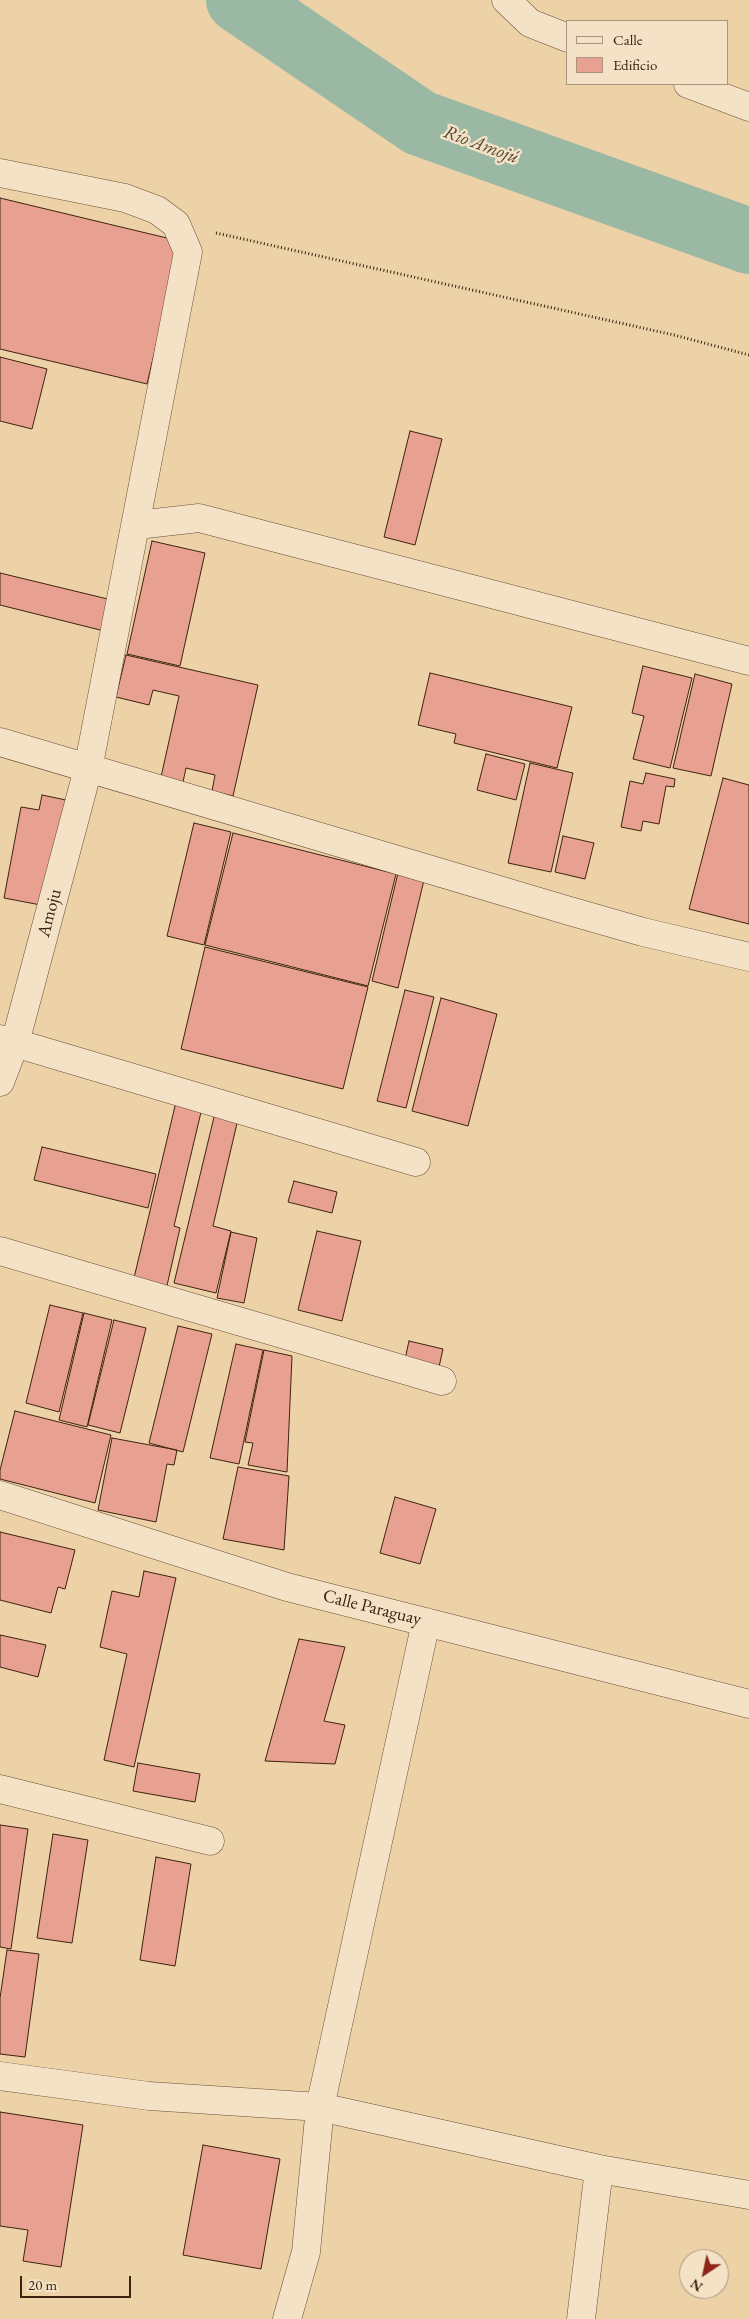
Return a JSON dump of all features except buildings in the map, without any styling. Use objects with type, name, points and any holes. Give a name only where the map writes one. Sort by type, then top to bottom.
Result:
[{"type":"street","points":[[506,0],[534,12],[566,36]]},
{"type":"street","points":[[691,85],[749,107]]},
{"type":"street","points":[[0,172],[125,198],[157,210],[176,224]]},
{"type":"street","name":"Amoju","points":[[0,1082],[8,1041],[88,769],[137,525],[188,252],[176,224]]},
{"type":"street","points":[[137,525],[199,518],[749,661]]},
{"type":"street","points":[[0,742],[643,932],[749,957]]},
{"type":"street","points":[[8,1041],[416,1162]]},
{"type":"street","points":[[0,1251],[442,1381]]},
{"type":"street","name":"Calle Paraguay","points":[[0,1495],[287,1587],[749,1704]]},
{"type":"street","points":[[287,2319],[306,2252],[320,2107],[426,1622]]},
{"type":"street","points":[[0,1789],[210,1841]]},
{"type":"street","points":[[0,2076],[149,2096],[320,2107],[599,2169],[749,2195]]},
{"type":"street","points":[[581,2319],[599,2169]]},
{"type":"path","points":[[176,224],[674,335],[749,355]]},
{"type":"waterway","name":"Río Amojú","points":[[239,0],[420,123],[749,241]]}]
